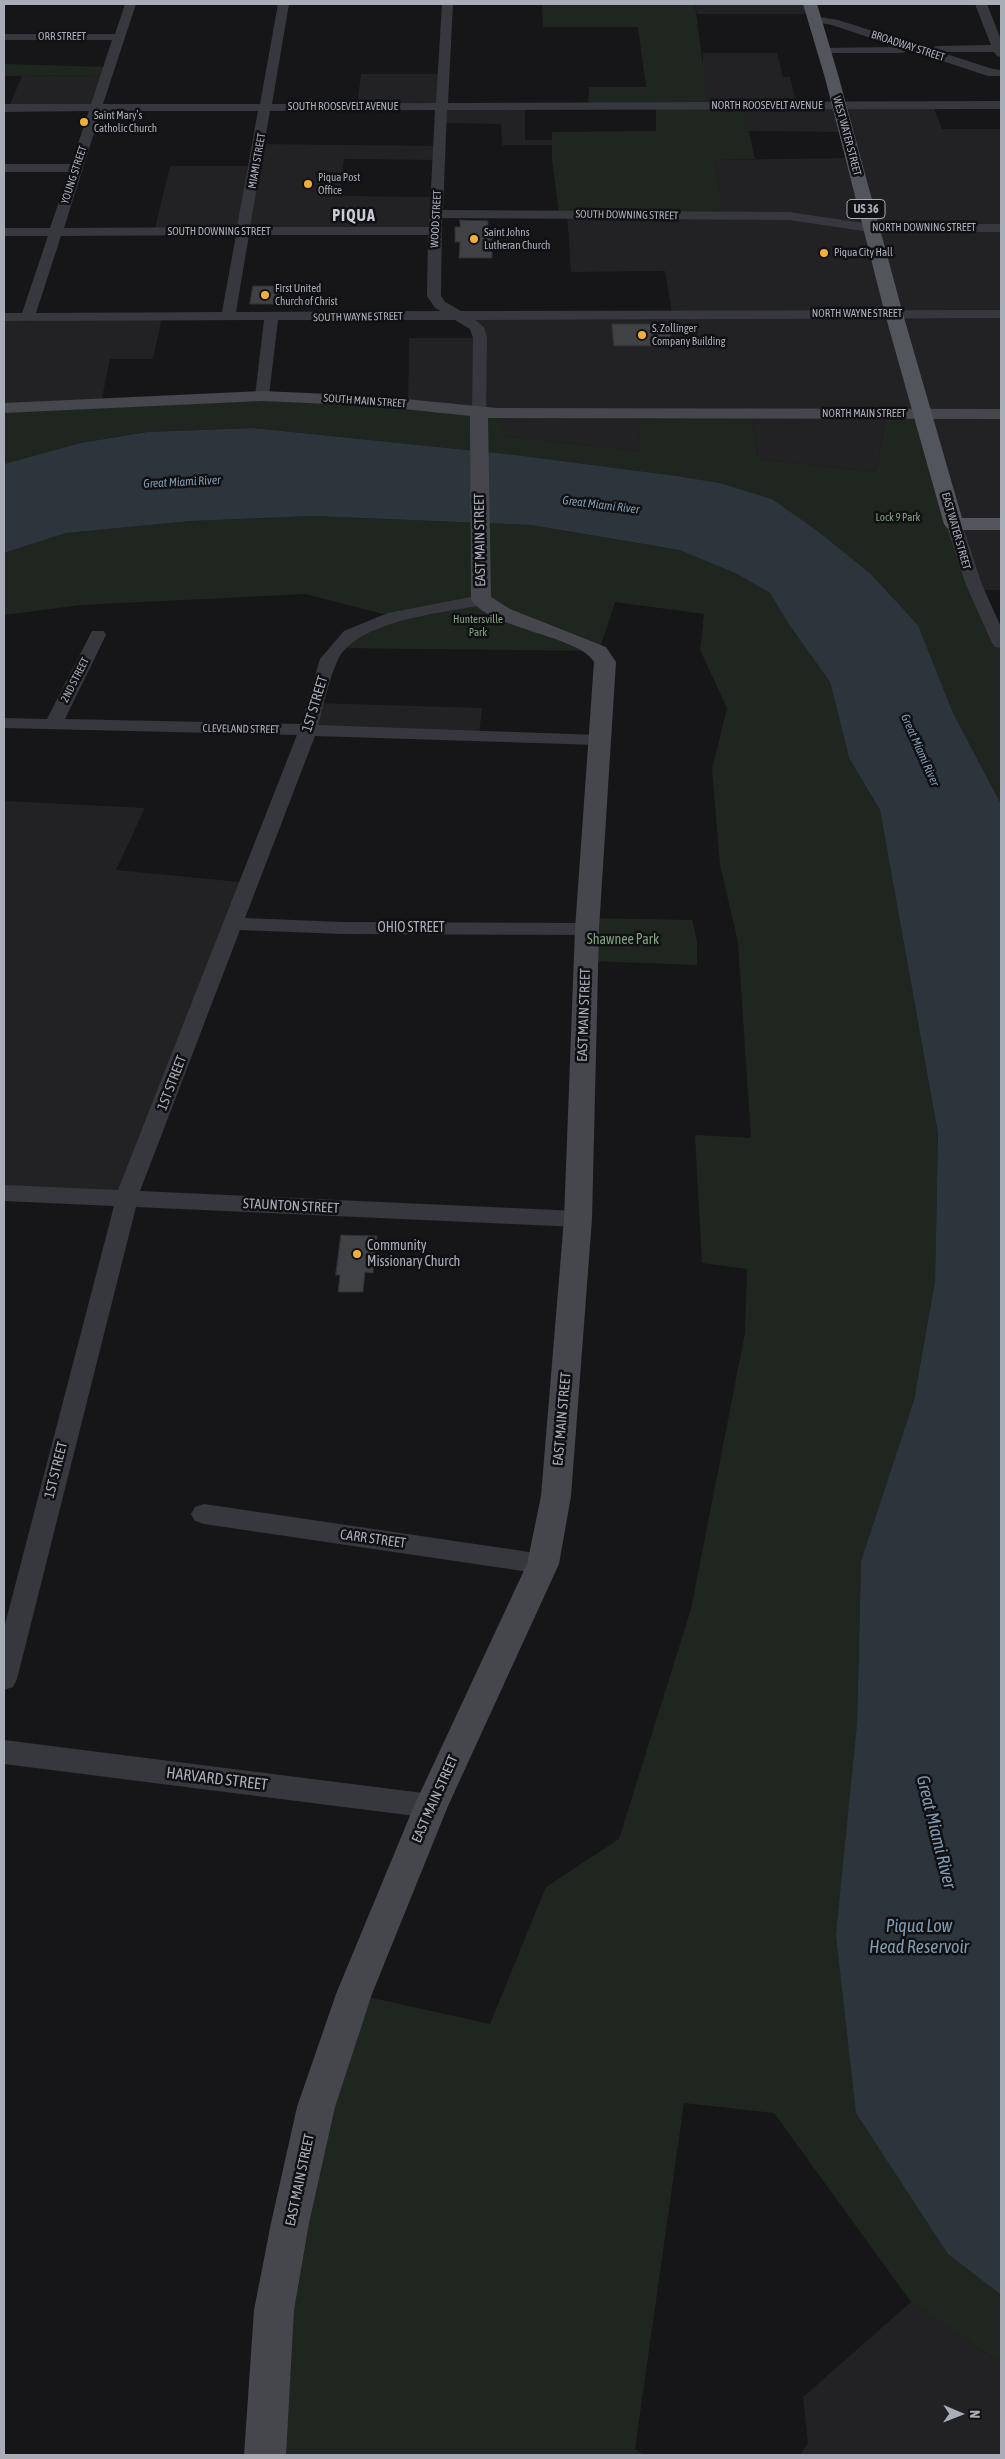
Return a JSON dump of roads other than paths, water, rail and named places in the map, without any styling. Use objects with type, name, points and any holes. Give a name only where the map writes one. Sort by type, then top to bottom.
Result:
[{"type":"main road","name":"WEST WATER STREET","points":[[812,11],[922,414]]},
{"type":"main road","name":"EAST WATER STREET","points":[[922,414],[954,524]]},
{"type":"main road","points":[[954,524],[1001,524]]},
{"type":"street","name":"YOUNG STREET","points":[[28,317],[130,4]]},
{"type":"street","name":"MIAMI STREET","points":[[228,318],[245,232],[283,4]]},
{"type":"street","name":"WOOD STREET","points":[[447,4],[435,231],[434,296],[440,305],[477,326],[480,338],[479,418]]},
{"type":"street","points":[[824,51],[916,49],[1000,51],[981,4]]},
{"type":"street","name":"BROADWAY STREET","points":[[812,11],[834,22],[916,49],[992,73],[1001,73]]},
{"type":"street","name":"ORR STREET","points":[[4,37],[119,37]]},
{"type":"street","name":"NORTH ROOSEVELT AVENUE","points":[[682,106],[1001,105]]},
{"type":"street","name":"SOUTH ROOSEVELT AVENUE","points":[[4,108],[682,106]]},
{"type":"street","points":[[4,168],[76,168]]},
{"type":"street","name":"SOUTH DOWNING STREET","points":[[436,214],[698,216]]},
{"type":"street","name":"NORTH DOWNING STREET","points":[[698,216],[789,216],[870,228],[1001,228]]},
{"type":"street","name":"SOUTH DOWNING STREET","points":[[4,232],[435,231]]},
{"type":"street","name":"NORTH WAYNE STREET","points":[[712,314],[1001,314]]},
{"type":"street","name":"SOUTH WAYNE STREET","points":[[4,317],[271,318],[712,314]]},
{"type":"street","points":[[262,396],[271,318]]},
{"type":"street","name":"SOUTH MAIN STREET","points":[[4,408],[262,396],[375,401],[479,418],[727,415]]},
{"type":"street","name":"NORTH MAIN STREET","points":[[727,415],[1001,414]]},
{"type":"street","name":"EAST MAIN STREET","points":[[265,2455],[274,2310],[290,2224],[316,2107],[354,1994],[431,1806],[543,1564],[556,1496],[578,1219],[587,929],[598,740],[605,662],[598,651],[503,613],[480,591],[479,418]]},
{"type":"street","name":"EAST WATER STREET","points":[[954,524],[967,572],[983,611],[1001,643]]},
{"type":"street","name":"1ST STREET","points":[[4,1679],[98,1304],[128,1197],[308,730],[329,659],[350,635],[394,617],[480,591]]},
{"type":"street","name":"2ND STREET","points":[[53,725],[98,635]]},
{"type":"street","name":"CLEVELAND STREET","points":[[4,724],[308,730],[598,740]]},
{"type":"street","name":"OHIO STREET","points":[[234,924],[342,928],[587,929]]},
{"type":"street","name":"STAUNTON STREET","points":[[4,1193],[128,1197],[578,1219]]},
{"type":"street","name":"CARR STREET","points":[[204,1514],[543,1564]]},
{"type":"street","name":"HARVARD STREET","points":[[4,1752],[431,1806]]},
{"type":"water","name":"Piqua Low Head Reservoir","points":[[253,428],[516,455],[677,476],[720,483],[772,499],[815,529],[870,573],[918,625],[953,713],[1001,804],[1001,2295],[948,2254],[856,2113],[836,1935],[857,1725],[861,1561],[914,1400],[935,1281],[938,1134],[880,810],[849,758],[830,682],[790,626],[770,593],[735,573],[679,550],[531,525],[313,516],[192,521],[66,533],[4,553],[4,464],[80,443],[147,432]]},
{"type":"place","name":"Saint Mary’s Catholic Church","points":[[84,122]]},
{"type":"place","name":"Piqua Post Office","points":[[308,184]]},
{"type":"place","name":"Saint Johns Lutheran Church","points":[[474,239]]},
{"type":"place","name":"Piqua City Hall","points":[[824,253]]},
{"type":"place","name":"First United Church of Christ","points":[[265,295]]},
{"type":"place","name":"S. Zollinger Company Building","points":[[642,335]]},
{"type":"place","name":"Community Missionary Church","points":[[357,1254]]},
{"type":"district","name":"PIQUA","points":[[354,216]]},
{"type":"water label","name":"Great Miami River","points":[[182,482]]},
{"type":"water label","name":"Great Miami River","points":[[601,505]]},
{"type":"water label","name":"Great Miami River","points":[[920,750]]},
{"type":"water label","name":"Great Miami River","points":[[936,1832]]},
{"type":"park label","name":"Lock 9 Park","points":[[898,518]]},
{"type":"park label","name":"Huntersville Park","points":[[478,626]]},
{"type":"park label","name":"Shawnee Park","points":[[623,940]]}]
